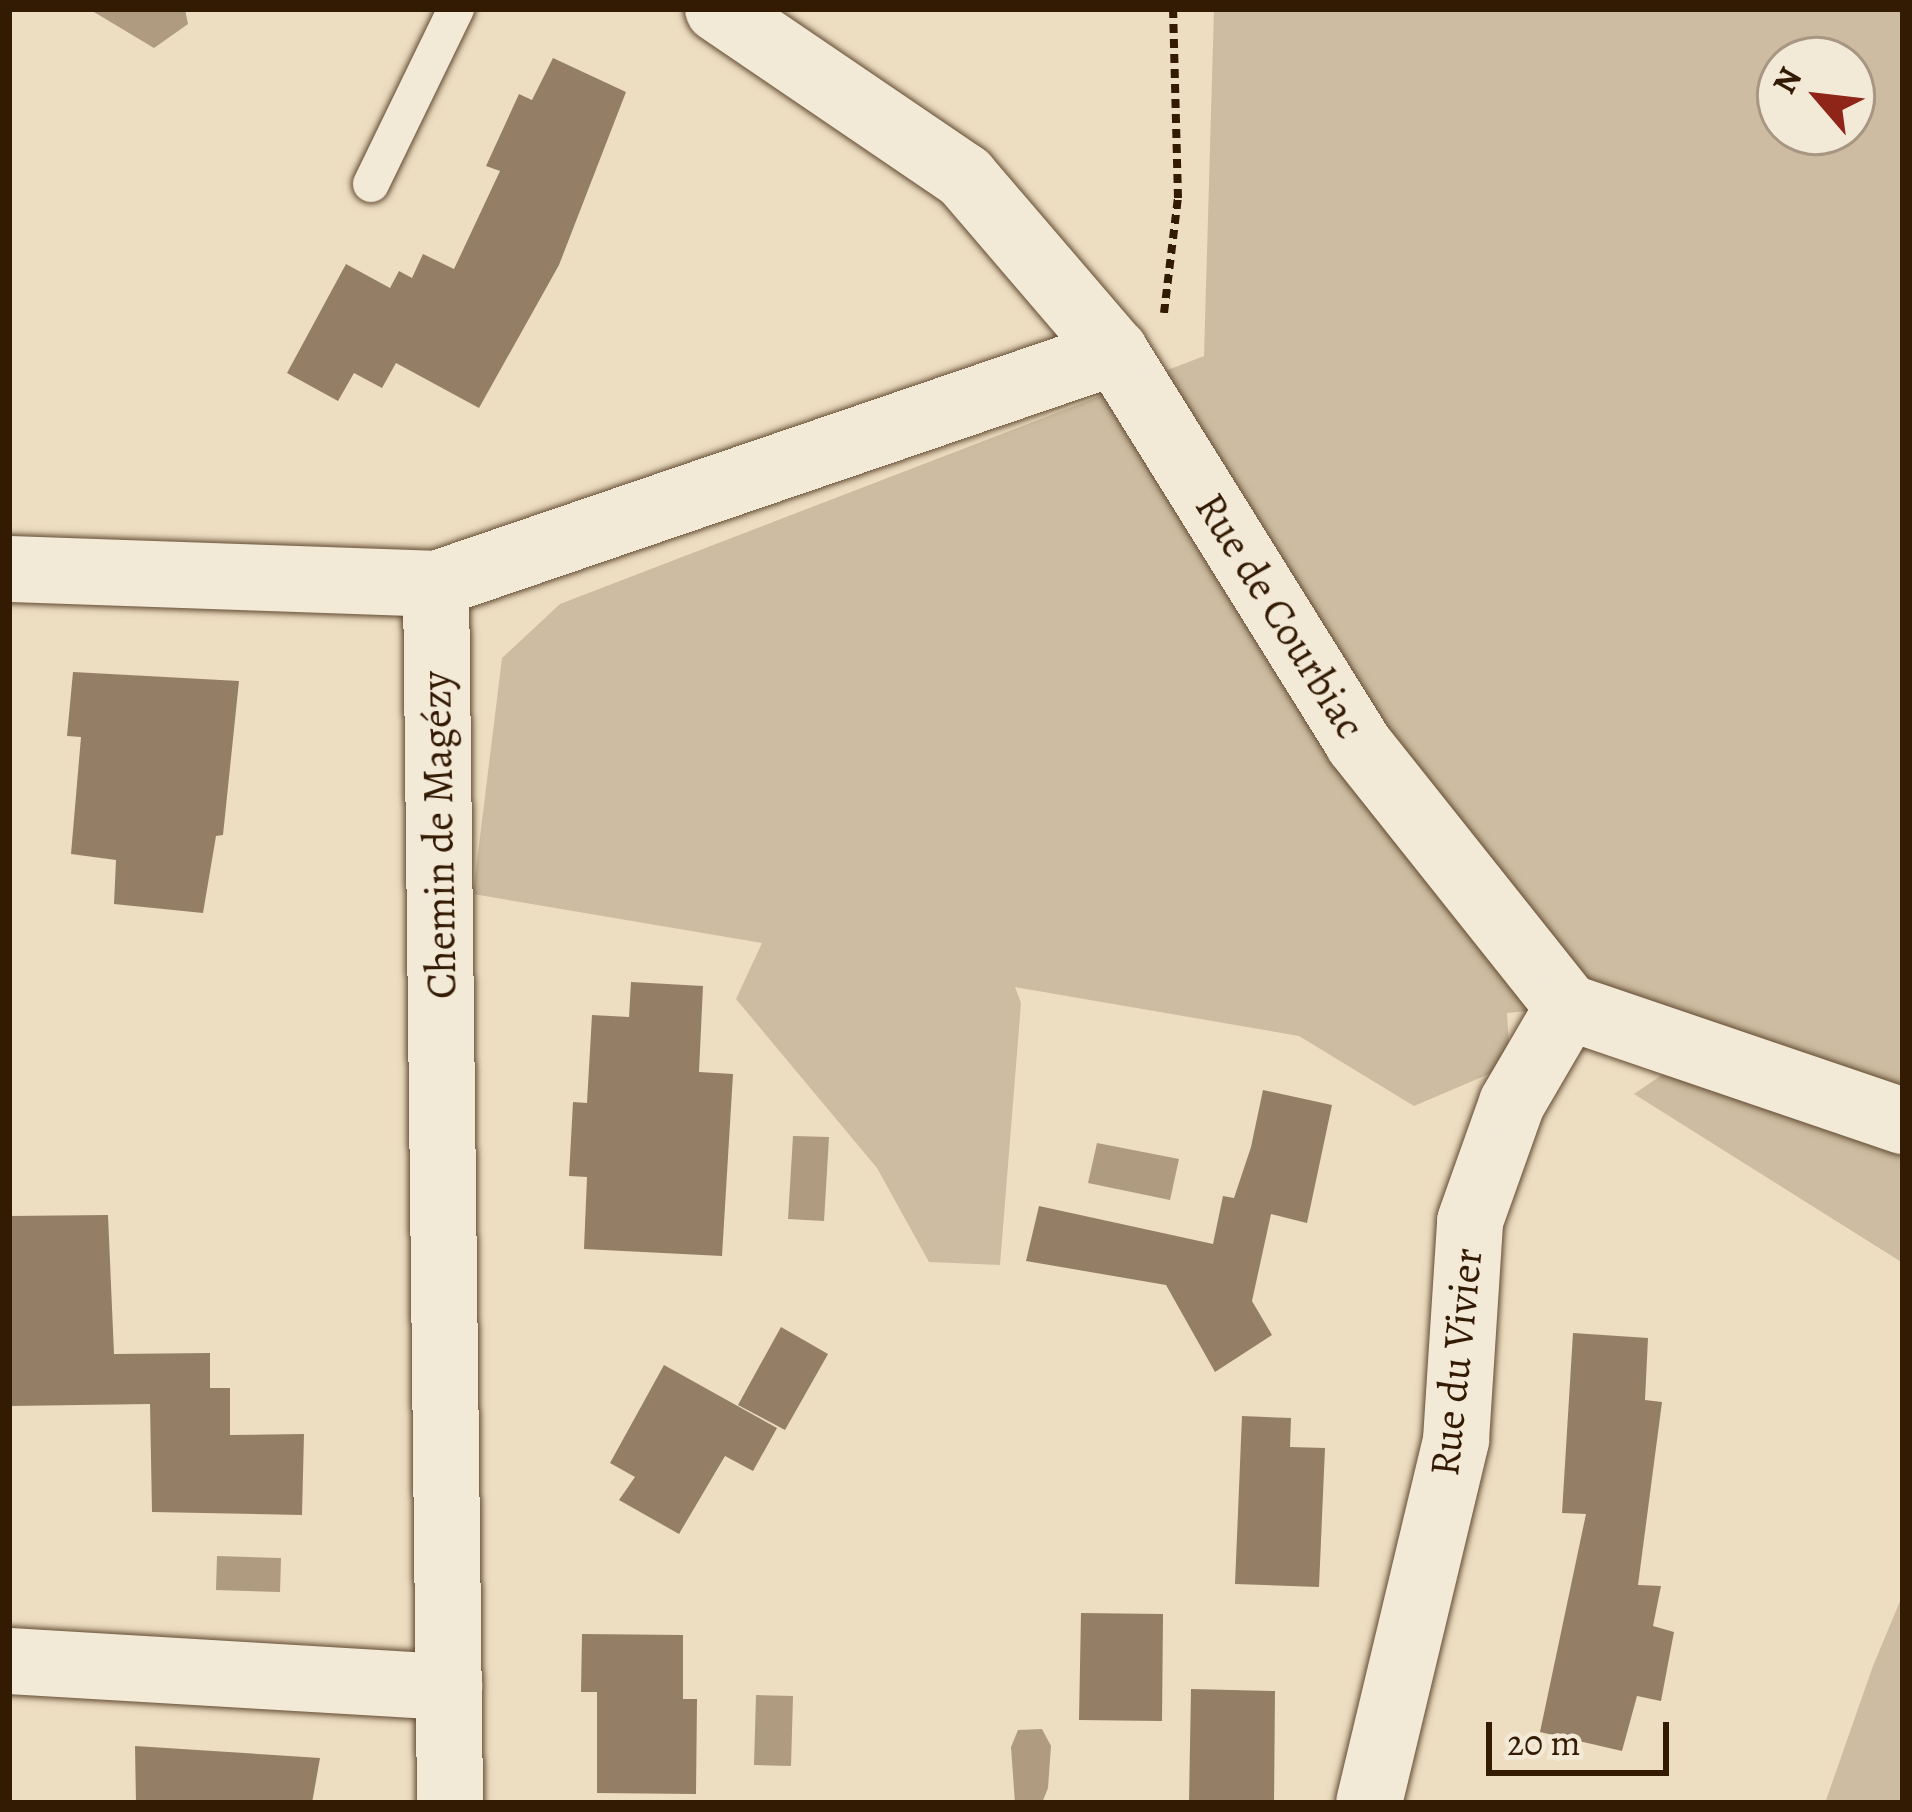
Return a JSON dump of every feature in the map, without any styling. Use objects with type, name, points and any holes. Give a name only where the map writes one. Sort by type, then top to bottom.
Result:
[{"type":"street","name":"Rue de Courbiac","points":[[718,9],[965,177],[1122,364],[1358,743],[1568,1007]]},
{"type":"street","points":[[9,569],[436,584],[1122,364]]},
{"type":"street","name":"Chemin de Magézy","points":[[436,584],[450,1803]]},
{"type":"street","points":[[1568,1007],[1903,1121]]},
{"type":"street","name":"Rue du Vivier","points":[[1369,1803],[1456,1440],[1470,1220],[1512,1103],[1568,1007]]},
{"type":"street","points":[[9,1661],[449,1687]]},
{"type":"lane","points":[[371,184],[456,9]]},
{"type":"path","points":[[1122,364],[1163,315],[1175,222],[1173,9]]},
{"type":"shaded area","points":[[89,9],[185,9],[188,24],[154,48]]},
{"type":"shaded area","points":[[1214,9],[1903,9],[1903,1263],[1634,1094],[1695,1052],[1568,1007],[1507,1013],[1510,1065],[1414,1106],[1299,1036],[1015,987],[1021,1003],[1000,1265],[929,1262],[877,1168],[736,999],[762,943],[473,894],[502,658],[560,604],[1204,356]]},
{"type":"shaded area","points":[[793,1136],[829,1137],[824,1221],[788,1219]]},
{"type":"shaded area","points":[[1097,1143],[1179,1159],[1170,1200],[1088,1183]]},
{"type":"shaded area","points":[[217,1556],[281,1558],[280,1592],[216,1590]]},
{"type":"shaded area","points":[[1903,1594],[1903,1803],[1825,1803],[1873,1666]]},
{"type":"shaded area","points":[[756,1695],[793,1696],[791,1766],[754,1765]]},
{"type":"shaded area","points":[[1042,1729],[1051,1746],[1048,1788],[1042,1803],[1015,1803],[1011,1747],[1018,1730]]},
{"type":"building","points":[[553,58],[626,92],[559,265],[479,408],[396,363],[382,388],[354,373],[338,401],[287,373],[346,264],[390,288],[399,271],[412,278],[423,254],[454,269],[500,171],[486,166],[519,94],[532,100]]},
{"type":"building","points":[[73,672],[239,681],[223,835],[216,836],[203,913],[114,904],[116,860],[71,854],[81,737],[67,736]]},
{"type":"building","points":[[631,982],[703,986],[699,1072],[733,1074],[722,1256],[584,1249],[587,1177],[569,1176],[573,1102],[587,1103],[592,1015],[629,1017]]},
{"type":"building","points":[[1263,1090],[1332,1105],[1307,1223],[1271,1214],[1252,1301],[1272,1335],[1215,1372],[1166,1285],[1026,1261],[1039,1206],[1213,1244],[1223,1196],[1234,1198],[1251,1147]]},
{"type":"building","points":[[108,1215],[114,1354],[210,1353],[210,1388],[230,1388],[230,1435],[304,1434],[302,1515],[152,1512],[150,1404],[9,1406],[9,1216]]},
{"type":"building","points":[[781,1327],[828,1354],[785,1430],[738,1405]]},
{"type":"building","points":[[1573,1333],[1648,1338],[1645,1400],[1662,1402],[1638,1585],[1661,1586],[1653,1626],[1674,1632],[1661,1701],[1637,1696],[1622,1751],[1540,1732],[1586,1514],[1562,1513]]},
{"type":"building","points":[[664,1365],[777,1428],[753,1471],[725,1456],[679,1534],[619,1500],[635,1477],[610,1463]]},
{"type":"building","points":[[1242,1416],[1291,1418],[1290,1447],[1325,1448],[1319,1587],[1235,1584]]},
{"type":"building","points":[[1081,1613],[1163,1614],[1162,1721],[1079,1720]]},
{"type":"building","points":[[582,1634],[683,1635],[683,1699],[697,1699],[696,1794],[597,1793],[597,1692],[581,1692]]},
{"type":"building","points":[[1191,1689],[1275,1691],[1274,1803],[1189,1803]]},
{"type":"building","points":[[135,1746],[320,1758],[312,1803],[136,1803]]}]
